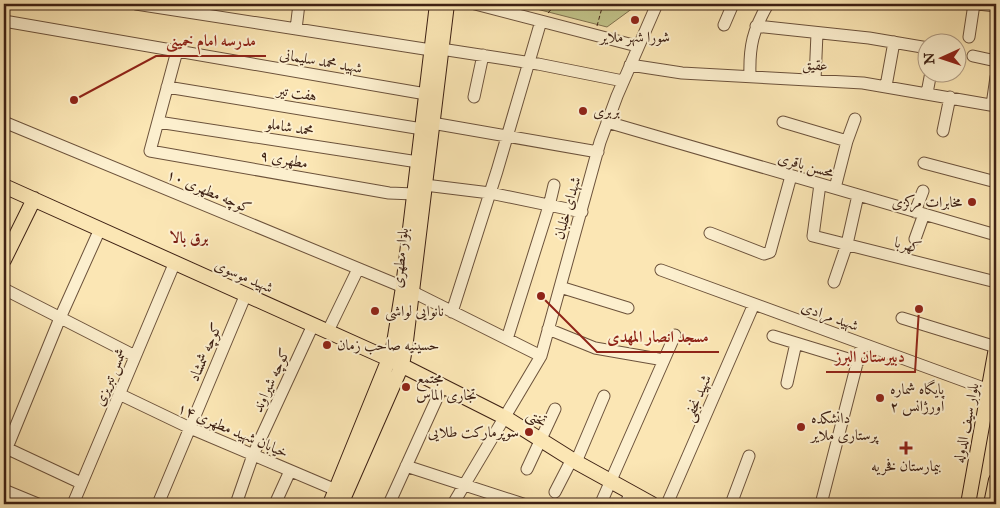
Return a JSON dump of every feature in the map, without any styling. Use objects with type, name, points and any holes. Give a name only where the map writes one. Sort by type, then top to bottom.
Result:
[{"type":"main road","name":"بلوار مطهری","points":[[340,504],[396,362],[408,290],[436,49],[437,4]]},
{"type":"main road","name":"بلوار مطهری","points":[[419,189],[418,162],[427,126],[426,94],[447,4]]},
{"type":"main road","name":"شهید موسوی","points":[[4,186],[396,362]]},
{"type":"main road","points":[[4,260],[34,199]]},
{"type":"main road","name":"بلوار سیف الدوله","points":[[968,504],[996,348]]},
{"type":"main road","name":"بلوار مطهری","points":[[330,504],[396,362]]},
{"type":"main road","name":"تختی","points":[[396,362],[506,418],[610,482],[628,499],[652,504]]},
{"type":"main road","points":[[991,504],[996,482]]},
{"type":"street","points":[[136,4],[530,62],[623,81]]},
{"type":"street","points":[[296,29],[299,4]]},
{"type":"street","points":[[475,4],[637,46]]},
{"type":"street","name":"شهدای خلبان","points":[[453,504],[506,418],[541,356],[607,122],[637,46],[657,4]]},
{"type":"street","points":[[724,26],[732,4]]},
{"type":"street","points":[[750,76],[749,52],[756,26],[768,4]]},
{"type":"street","points":[[969,37],[974,4]]},
{"type":"street","points":[[978,4],[996,6]]},
{"type":"street","name":"شهید محمد سلیمانی","points":[[4,21],[426,94]]},
{"type":"street","points":[[452,312],[508,135],[541,21]]},
{"type":"street","points":[[756,26],[918,46]]},
{"type":"street","points":[[815,80],[817,33]]},
{"type":"street","points":[[886,86],[894,42]]},
{"type":"street","points":[[158,122],[177,51]]},
{"type":"street","points":[[474,97],[483,55]]},
{"type":"street","points":[[973,56],[996,61]]},
{"type":"street","name":"عقیق","points":[[630,65],[682,72],[863,82],[994,105]]},
{"type":"street","points":[[994,105],[996,77]]},
{"type":"street","points":[[927,93],[929,82]]},
{"type":"street","name":"هفت تیر","points":[[167,87],[427,126],[508,135],[598,152]]},
{"type":"street","points":[[942,130],[950,97]]},
{"type":"street","points":[[835,188],[847,141],[855,119]]},
{"type":"street","name":"کوچه مطهری ۱۰","points":[[4,122],[408,290],[541,356]]},
{"type":"street","name":"مطهری ۹","points":[[158,122],[150,151],[389,193],[419,189],[490,193],[582,212]]},
{"type":"street","name":"محمد شاملو","points":[[158,122],[418,162]]},
{"type":"street","name":"محسن باقری","points":[[607,122],[996,236]]},
{"type":"street","points":[[783,122],[847,141]]},
{"type":"street","points":[[924,163],[996,182]]},
{"type":"street","points":[[710,233],[764,254],[770,252],[790,176]]},
{"type":"street","name":"کهربا","points":[[820,184],[813,236],[996,282]]},
{"type":"street","points":[[507,339],[554,185]]},
{"type":"street","points":[[915,239],[923,191]]},
{"type":"street","points":[[834,282],[847,244],[858,195]]},
{"type":"street","points":[[81,484],[5,450],[60,318],[100,229]]},
{"type":"street","name":"شمس تبریزی","points":[[72,504],[175,262]]},
{"type":"street","points":[[328,331],[358,269]]},
{"type":"street","name":"شهید مرادی","points":[[661,270],[989,390]]},
{"type":"street","points":[[560,287],[628,308]]},
{"type":"street","points":[[4,289],[135,356]]},
{"type":"street","name":"کوچه شمشاد","points":[[158,504],[246,294]]},
{"type":"street","name":"شهید نجفی","points":[[667,504],[754,304]]},
{"type":"street","points":[[902,318],[996,348]]},
{"type":"street","name":"کوچه شیراوند","points":[[236,504],[253,455],[313,325]]},
{"type":"street","points":[[548,329],[595,348],[664,360]]},
{"type":"street","points":[[601,502],[675,335]]},
{"type":"street","points":[[774,336],[858,362]]},
{"type":"street","points":[[787,383],[796,343]]},
{"type":"street","points":[[822,504],[862,344]]},
{"type":"street","points":[[389,504],[443,385]]},
{"type":"street","name":"خیابان شهید مطهری ۱۴","points":[[119,394],[190,428],[336,490]]},
{"type":"street","points":[[555,492],[574,460],[604,396]]},
{"type":"street","points":[[527,469],[555,409]]},
{"type":"street","points":[[731,504],[749,456]]},
{"type":"street","points":[[406,466],[523,504]]},
{"type":"street","points":[[275,504],[290,470]]},
{"type":"street","points":[[4,490],[38,504]]},
{"type":"path","points":[[595,34],[603,4]]},
{"type":"green space","points":[[517,4],[635,4],[633,8],[607,27]]},
{"type":"place","name":"شورا شهر ملایر","points":[[635,20]]},
{"type":"place","name":"مدرسه امام خمینی","points":[[74,100]]},
{"type":"place","name":"بربری","points":[[583,111]]},
{"type":"place","name":"مخابرات مرکزی","points":[[972,202]]},
{"type":"place","name":"مسجد انصار المهدی","points":[[541,296]]},
{"type":"place","name":"دبیرستان البرز","points":[[919,309]]},
{"type":"place","name":"نانوایی لواشی","points":[[375,311]]},
{"type":"place","name":"حسینیه صاحب زمان","points":[[327,345]]},
{"type":"place","name":"مجتمع تجاری الماس","points":[[406,387]]},
{"type":"place","name":"پایگاه شماره ۲ اورژانس","points":[[880,398]]},
{"type":"place","name":"دانشکده پرستاری ملایر","points":[[801,427]]},
{"type":"place","name":"سوپرمارکت طلایی","points":[[529,432]]},
{"type":"place","name":"بیمارستان فخریه","points":[[906,448]]},
{"type":"district","name":"برق بالا","points":[[189,237]]}]
